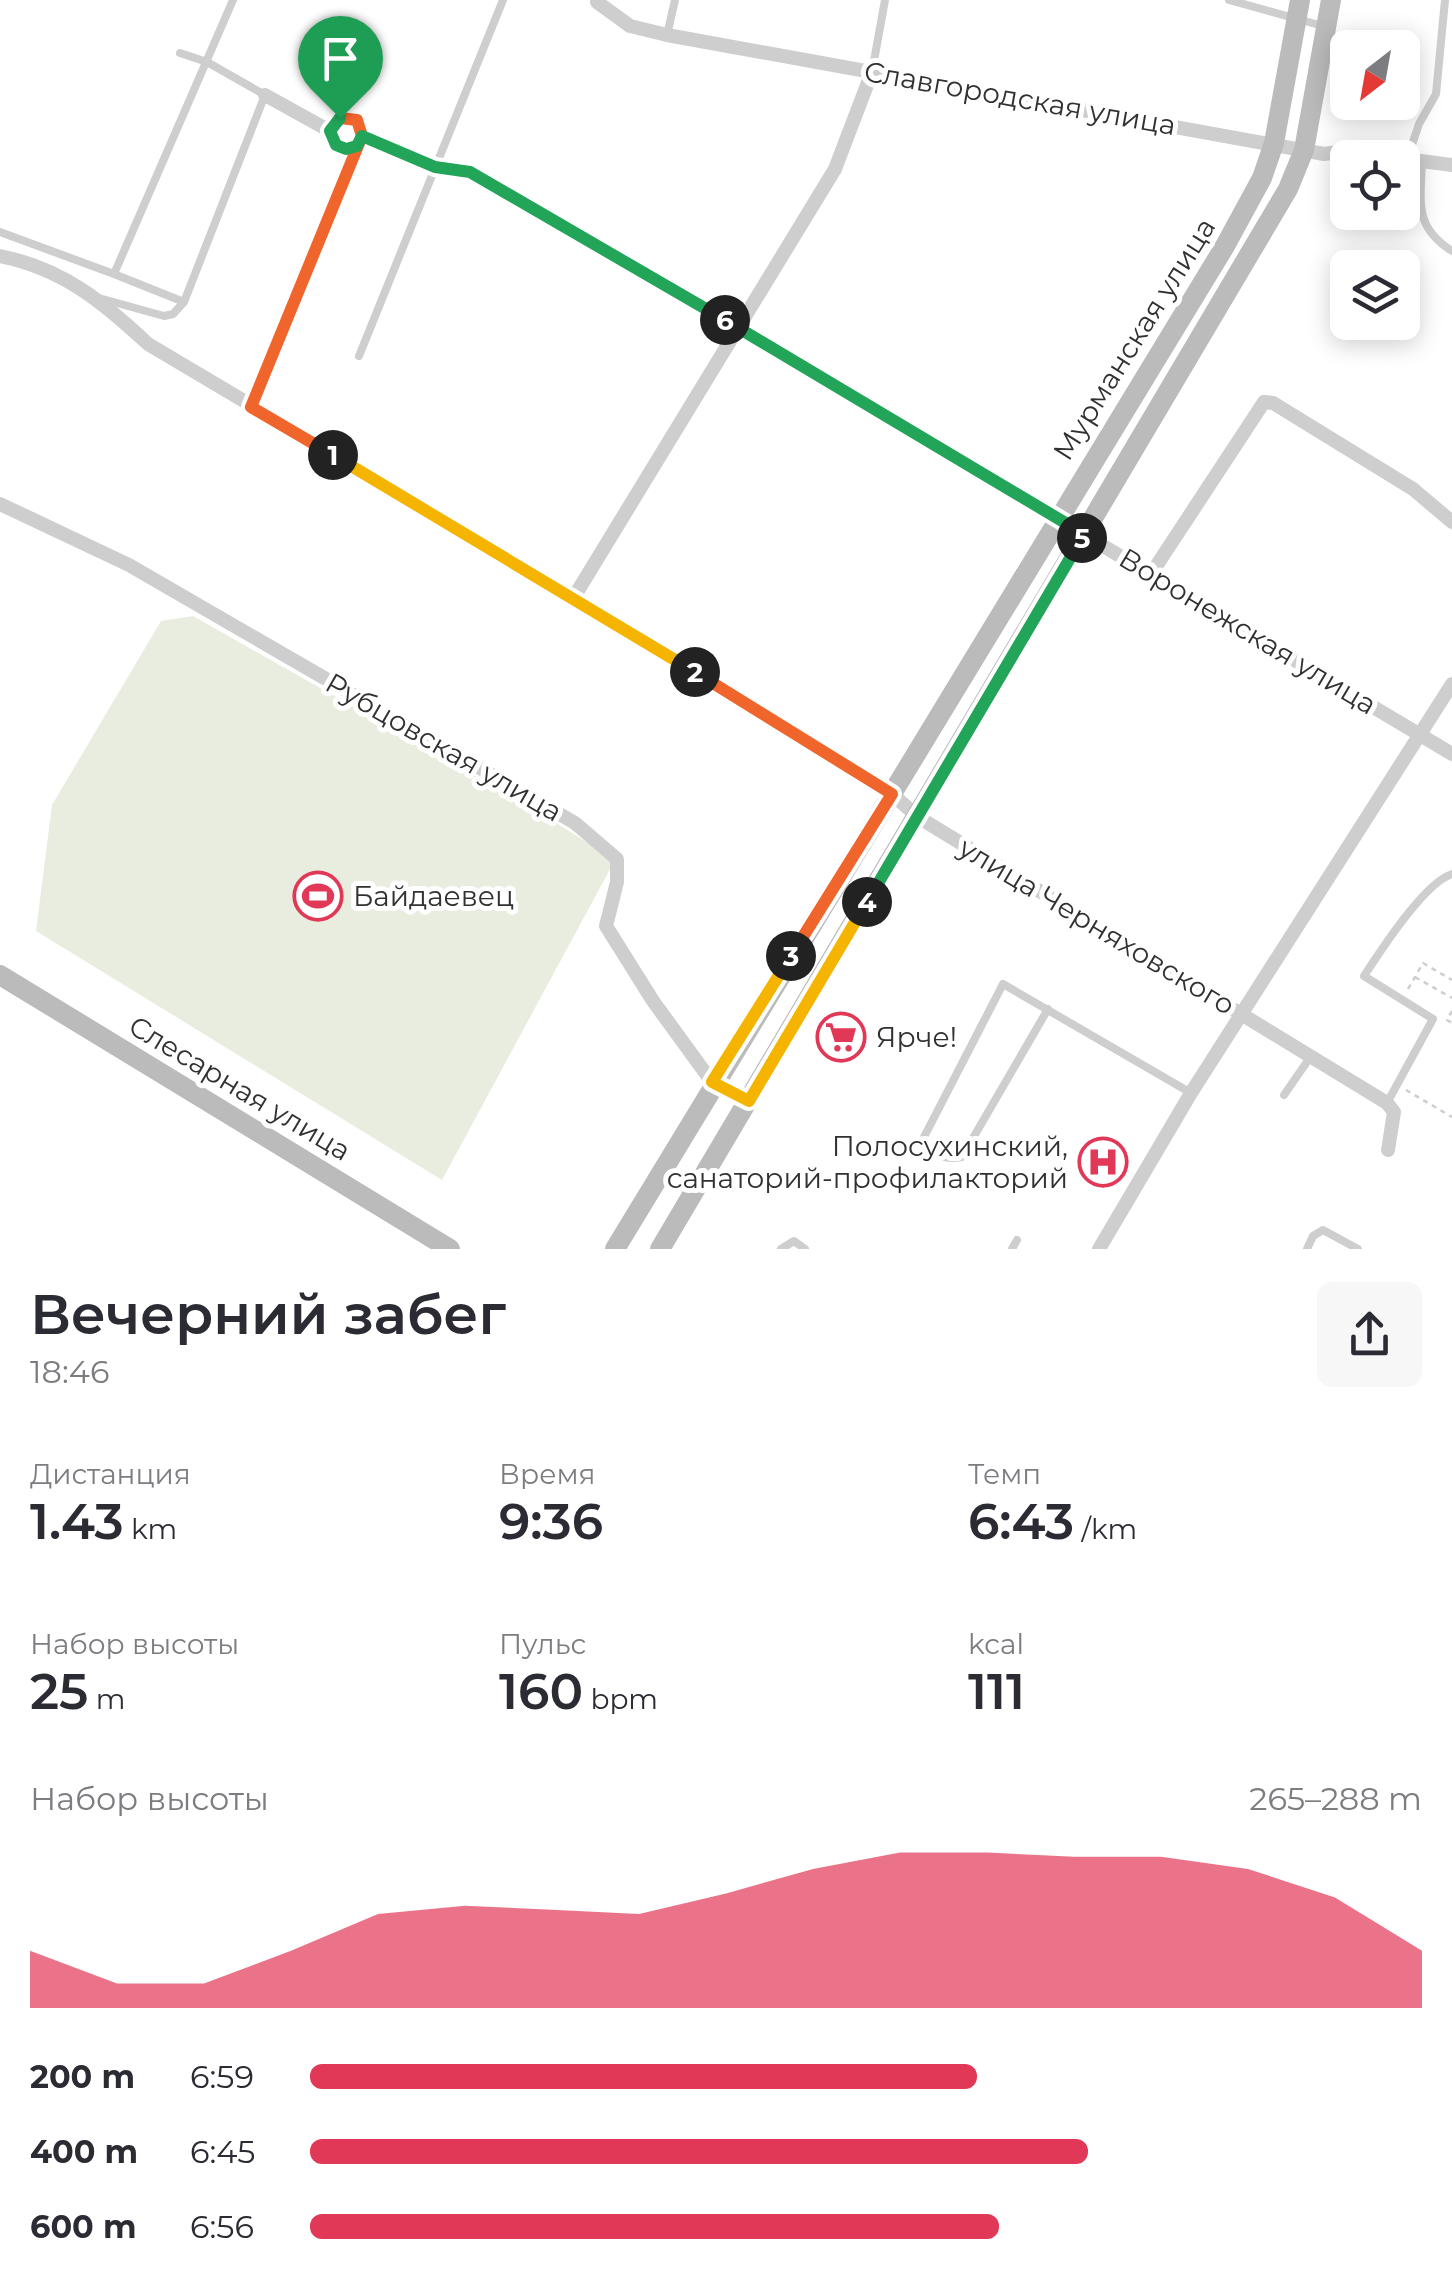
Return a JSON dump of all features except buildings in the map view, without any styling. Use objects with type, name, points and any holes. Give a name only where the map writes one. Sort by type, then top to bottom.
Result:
[{"type":"main road","name":"Мурманская улица","points":[[615,1249],[712,1082],[1225,246],[1262,178],[1274,143],[1300,0]]},
{"type":"main road","name":"Мурманская улица","points":[[660,1249],[1248,260],[1304,150],[1331,0]]},
{"type":"main road","name":"Слесарная улица","points":[[0,974],[450,1249]]},
{"type":"street","name":"Славгородская улица","points":[[596,1],[630,26],[667,36],[1330,152]]},
{"type":"street","points":[[574,597],[835,168],[872,72]]},
{"type":"street","name":"Воронежская улица","points":[[265,95],[330,131],[336,145],[346,149],[360,141],[435,167],[470,172],[513,194],[1452,754]]},
{"type":"street","name":"Воронежская улица","points":[[330,131],[333,123],[349,117],[362,128],[360,141]]},
{"type":"street","points":[[251,407],[360,141]]},
{"type":"street","name":"Славгородская улица","points":[[1420,160],[1452,165]]},
{"type":"street","name":"улица Черняховского","points":[[0,256],[58,274],[99,298],[148,344],[574,597],[892,794],[918,816],[1387,1103]]},
{"type":"street","points":[[1151,574],[1264,402],[1273,403],[1413,489],[1452,522]]},
{"type":"street","name":"Рубцовская улица","points":[[0,504],[130,565],[575,823],[616,858],[617,882],[606,926],[619,952],[712,1082],[749,1101]]},
{"type":"street","points":[[1098,1249],[1191,1093],[1452,684]]},
{"type":"street","points":[[1387,1103],[1394,1112],[1391,1155]]},
{"type":"lane","points":[[114,274],[233,0]]},
{"type":"lane","points":[[359,356],[503,0]]},
{"type":"lane","points":[[667,36],[675,0]]},
{"type":"lane","points":[[872,72],[884,0]]},
{"type":"lane","points":[[1228,0],[1297,22],[1327,27]]},
{"type":"lane","points":[[1417,140],[1419,124],[1436,94],[1445,0]]},
{"type":"lane","name":"Воронежская улица","points":[[180,53],[207,62],[265,95]]},
{"type":"lane","points":[[99,298],[164,316],[173,314],[184,302],[265,95]]},
{"type":"lane","points":[[1420,200],[1430,237],[1452,251]]},
{"type":"lane","points":[[0,232],[184,302]]},
{"type":"lane","points":[[1358,986],[1401,919],[1418,908],[1432,886],[1452,874]]},
{"type":"lane","points":[[1364,976],[1431,1016],[1433,1023],[1387,1103]]},
{"type":"lane","points":[[1048,1009],[962,1157],[948,1160],[934,1154],[924,1137],[1003,984],[1048,1009],[1191,1093]]},
{"type":"lane","points":[[1284,1095],[1310,1056]]},
{"type":"lane","points":[[1307,1249],[1313,1236],[1322,1230],[1358,1249]]},
{"type":"lane","points":[[1012,1249],[1017,1240]]},
{"type":"lane","points":[[781,1249],[794,1242],[805,1249]]},
{"type":"path","points":[[1402,999],[1423,963],[1452,980]]},
{"type":"path","points":[[1415,977],[1452,998]]},
{"type":"path","points":[[1452,1011],[1446,1020],[1452,1023]]},
{"type":"path","points":[[1397,1085],[1452,1117]]},
{"type":"shaded area","name":"Байдаевец","points":[[193,616],[529,806],[615,860],[442,1180],[36,931],[52,805],[161,621]]},
{"type":"place","name":"Байдаевец","points":[[318,896]]},
{"type":"place","name":"Ярче!","points":[[841,1037]]},
{"type":"place","name":"Полосухинский, санаторий-профилакторий","points":[[1103,1162]]},
{"type":"route","points":[[340,118],[330,131],[336,145],[346,149],[357,146],[362,136],[435,167],[470,172],[513,194],[1084,534],[749,1101],[712,1082],[892,794],[574,597],[251,407],[362,136],[357,120],[340,118]]}]
